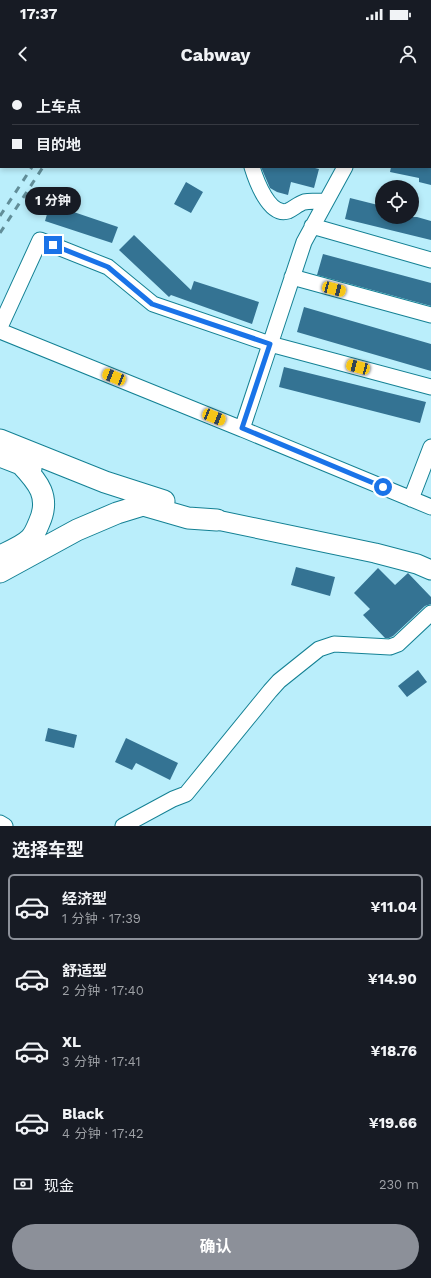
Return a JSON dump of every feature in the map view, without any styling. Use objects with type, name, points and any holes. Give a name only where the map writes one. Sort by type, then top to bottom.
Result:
[{"type":"main road","points":[[0,440],[105,482],[174,504],[217,520]]},
{"type":"main road","points":[[0,456],[92,492],[119,500],[143,505],[188,518],[217,520]]},
{"type":"main road","points":[[0,556],[30,539],[41,520],[44,506],[42,493],[36,480],[21,464]]},
{"type":"main road","points":[[0,572],[77,530],[117,512],[143,505]]},
{"type":"street","points":[[252,168],[261,191],[269,203],[278,210],[286,212],[304,202],[326,201]]},
{"type":"street","points":[[242,428],[304,242],[343,168]]},
{"type":"street","points":[[312,226],[431,260]]},
{"type":"street","points":[[0,327],[40,240],[108,267],[152,304],[270,344],[431,387]]},
{"type":"street","points":[[292,277],[431,316]]},
{"type":"street","points":[[0,331],[242,428],[431,507]]},
{"type":"street","points":[[411,498],[431,447]]},
{"type":"street","points":[[217,520],[375,553],[418,564],[431,570]]},
{"type":"street","points":[[123,826],[173,799],[186,794],[279,681],[319,649],[334,644],[390,647],[398,644],[431,613]]},
{"type":"street","points":[[0,823],[5,826]]},
{"type":"building","points":[[261,168],[319,169],[314,188],[291,182],[288,195],[270,188]]},
{"type":"building","points":[[391,168],[431,168],[431,185],[419,182],[419,178],[390,172]]},
{"type":"building","points":[[186,182],[203,192],[191,213],[174,204]]},
{"type":"building","points":[[350,198],[375,204],[375,224],[419,224],[419,218],[431,221],[431,240],[345,219]]},
{"type":"building","points":[[50,204],[118,227],[112,243],[45,221]]},
{"type":"building","points":[[134,235],[191,290],[194,281],[259,302],[252,324],[171,295],[169,297],[119,250]]},
{"type":"building","points":[[323,254],[431,283],[431,306],[317,275]]},
{"type":"building","points":[[304,307],[431,344],[431,371],[297,332]]},
{"type":"building","points":[[284,367],[426,402],[420,423],[279,387]]},
{"type":"building","points":[[296,567],[335,577],[330,596],[291,585]]},
{"type":"building","points":[[378,568],[395,585],[408,573],[431,597],[431,604],[425,606],[389,638],[385,638],[363,615],[370,609],[354,593]]},
{"type":"building","points":[[418,670],[427,682],[407,697],[398,686]]},
{"type":"building","points":[[48,728],[77,735],[74,748],[45,741]]},
{"type":"building","points":[[126,738],[178,763],[170,780],[136,763],[132,770],[115,762]]},
{"type":"railway","points":[[0,216],[31,168]]},
{"type":"railway","points":[[0,233],[42,168]]},
{"type":"route","points":[[53,245],[108,267],[152,304],[270,344],[242,428],[383,487]]}]
